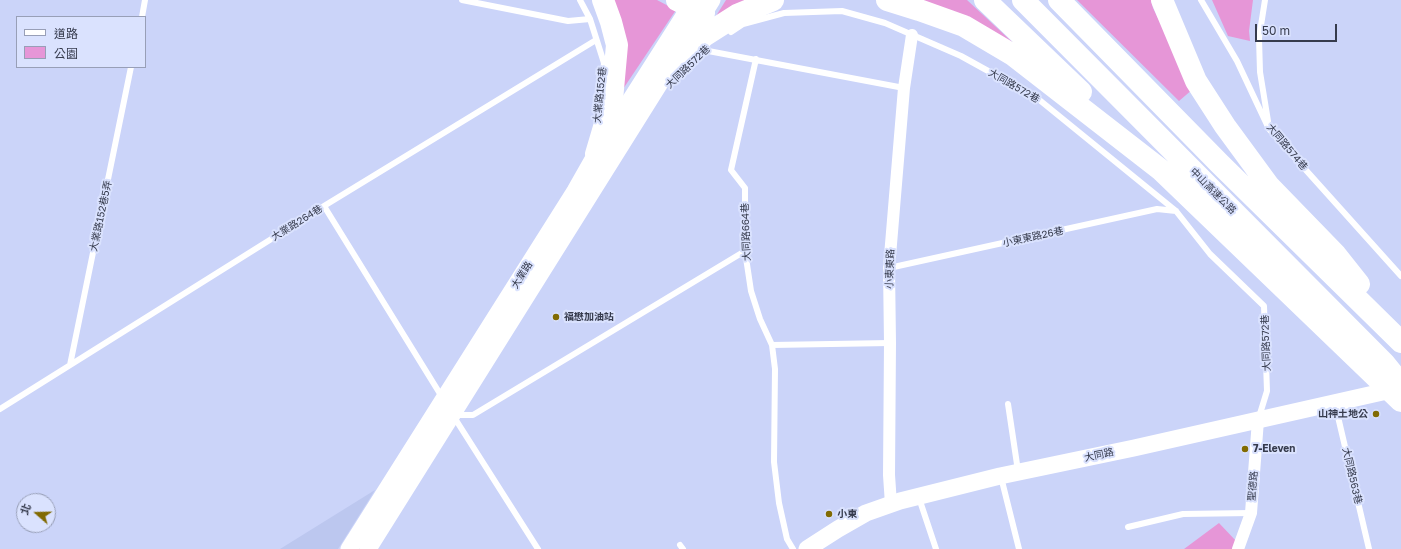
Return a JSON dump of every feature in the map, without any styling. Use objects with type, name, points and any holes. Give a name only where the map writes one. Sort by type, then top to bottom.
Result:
[{"type":"highway","points":[[590,158],[612,100],[617,45],[603,0]]},
{"type":"highway","points":[[663,84],[704,36],[737,15],[773,0]]},
{"type":"highway","points":[[887,0],[964,26],[1013,55],[1161,170]]},
{"type":"highway","points":[[985,0],[1401,401]]},
{"type":"highway","name":"中山高速公路","points":[[1023,0],[1384,363],[1401,384]]},
{"type":"highway","points":[[1059,0],[1220,164],[1401,342]]},
{"type":"highway","points":[[1162,0],[1196,81],[1225,126],[1269,186],[1336,255],[1401,339]]},
{"type":"main road","name":"大業路","points":[[448,407],[575,191],[590,158],[696,4]]},
{"type":"main road","name":"大業路","points":[[349,549],[385,506],[448,407],[641,114],[663,84],[696,4]]},
{"type":"main road","name":"大同路","points":[[807,549],[866,513],[918,496],[1000,476],[1401,388]]},
{"type":"main road","name":"大業路","points":[[368,549],[385,506]]},
{"type":"street","name":"小東東路","points":[[891,504],[889,475],[889,268],[904,88],[912,35]]},
{"type":"street","name":"聖德路","points":[[1238,549],[1251,513],[1258,420]]},
{"type":"lane","points":[[142,16],[145,0]]},
{"type":"lane","points":[[462,0],[568,21],[590,19]]},
{"type":"lane","name":"大業路152巷","points":[[580,0],[590,19],[604,63],[599,115]]},
{"type":"lane","name":"大同路574巷","points":[[1202,0],[1237,61],[1269,129],[1401,276]]},
{"type":"lane","points":[[1266,0],[1259,38],[1260,72],[1269,129]]},
{"type":"lane","name":"大同路572巷","points":[[723,37],[743,24],[784,13],[842,11],[885,24],[961,56],[1037,98],[1176,211],[1210,254],[1264,306],[1267,391],[1258,420]]},
{"type":"lane","name":"大業路264巷","points":[[0,409],[324,206],[596,40]]},
{"type":"lane","name":"大同路572巷","points":[[698,55],[710,45]]},
{"type":"lane","points":[[703,50],[904,88]]},
{"type":"lane","name":"大同路664巷","points":[[756,59],[731,170],[745,188],[745,251],[751,291],[760,319],[772,346],[775,369],[774,462],[779,503],[787,539],[793,549]]},
{"type":"lane","name":"大業路152巷5弄","points":[[70,365],[132,68]]},
{"type":"lane","points":[[324,206],[538,549]]},
{"type":"lane","name":"小東東路26巷","points":[[889,268],[1158,209],[1176,211]]},
{"type":"lane","points":[[448,407],[473,415],[745,251]]},
{"type":"lane","points":[[772,346],[890,343]]},
{"type":"lane","name":"大同路563巷","points":[[1335,403],[1369,549]]},
{"type":"lane","points":[[1008,404],[1018,472]]},
{"type":"lane","points":[[1000,476],[1019,549]]},
{"type":"lane","points":[[918,496],[936,549]]},
{"type":"lane","points":[[1128,527],[1183,514],[1251,513]]},
{"type":"shaded area","points":[[375,490],[338,549],[280,549]]},
{"type":"green space","points":[[613,0],[657,0],[676,10],[621,92]]},
{"type":"green space","points":[[726,0],[752,0],[716,16]]},
{"type":"green space","points":[[919,0],[967,0],[1024,53]]},
{"type":"green space","points":[[1077,0],[1151,0],[1153,8],[1193,89],[1179,101]]},
{"type":"green space","points":[[1212,0],[1253,0],[1249,31],[1250,41],[1228,36]]},
{"type":"green space","points":[[1219,523],[1237,542],[1235,549],[1184,549]]},
{"type":"place","name":"福懋加油站","points":[[556,317]]},
{"type":"place","name":"山神土地公","points":[[1376,414]]},
{"type":"place","name":"7-Eleven","points":[[1245,449]]},
{"type":"place","name":"小東","points":[[829,514]]}]
